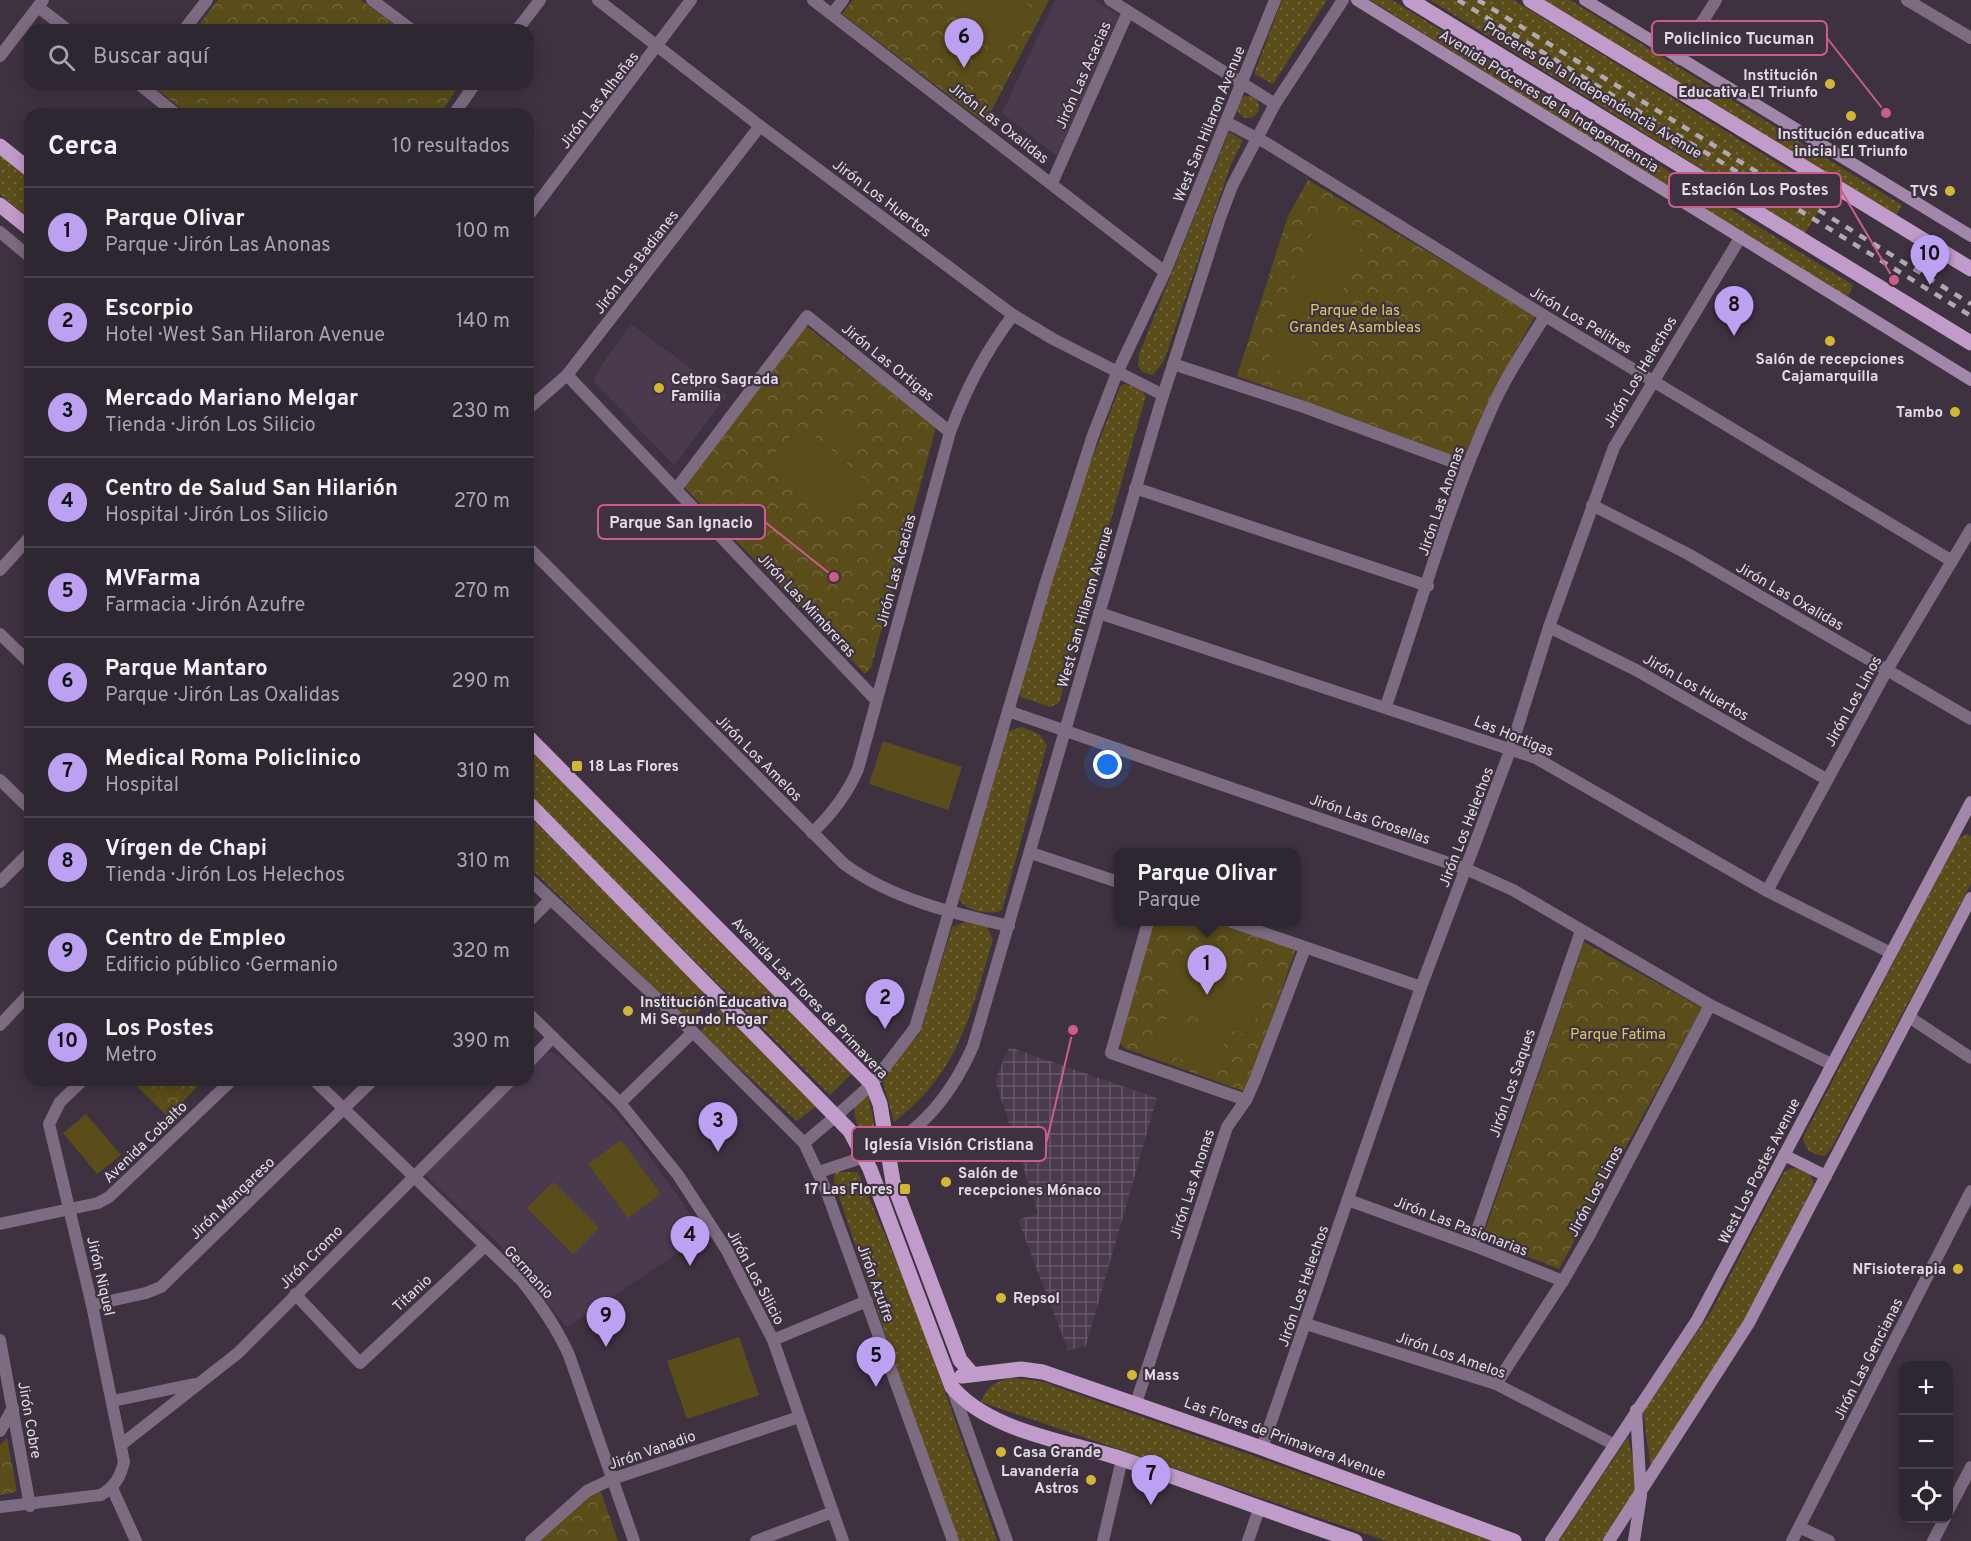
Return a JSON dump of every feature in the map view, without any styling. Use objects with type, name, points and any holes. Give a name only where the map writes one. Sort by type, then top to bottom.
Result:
[{"type":"main road","name":"Avenida Próceres de la Independencia","points":[[1357,0],[1971,380]]},
{"type":"main road","name":"Proceres de la Independencia Avenue","points":[[1410,0],[1971,343]]},
{"type":"main road","points":[[1530,0],[1971,270]]},
{"type":"main road","points":[[1585,0],[1971,236]]},
{"type":"main road","points":[[0,146],[24,165]]},
{"type":"main road","points":[[0,205],[24,224]]},
{"type":"main road","name":"Avenida Las Flores de Primavera","points":[[534,743],[872,1084],[880,1104],[893,1182],[960,1360],[972,1374]]},
{"type":"main road","name":"West Los Postes Avenue","points":[[1551,1541],[1697,1320],[1889,952],[1967,819],[1971,802]]},
{"type":"main road","points":[[534,809],[850,1131],[864,1157],[952,1387],[965,1402],[990,1418],[1122,1459],[1355,1541]]},
{"type":"main road","points":[[1609,1541],[1641,1495],[1749,1323],[1970,901]]},
{"type":"main road","points":[[1784,1155],[1826,1176]]},
{"type":"main road","name":"Las Flores de Primavera Avenue","points":[[972,1374],[1021,1369],[1043,1372],[1262,1448],[1514,1541]]},
{"type":"main road","points":[[952,1387],[961,1377],[972,1374]]},
{"type":"main road","points":[[1634,1541],[1641,1495],[1636,1410]]},
{"type":"street","points":[[189,24],[207,0]]},
{"type":"street","points":[[372,0],[404,24]]},
{"type":"street","points":[[522,24],[540,0]]},
{"type":"street","name":"Jirón Los Huertos","points":[[598,0],[760,126],[1013,315],[1163,395]]},
{"type":"street","name":"Jirón Las Alheñas","points":[[534,208],[659,46],[691,0]]},
{"type":"street","name":"Jirón Las Oxalidas","points":[[813,0],[1165,272]]},
{"type":"street","points":[[832,14],[843,0]]},
{"type":"street","points":[[1110,0],[1275,104]]},
{"type":"street","name":"West San Hilaron Avenue","points":[[804,1143],[872,1084],[915,1029],[1071,501],[1118,373],[1165,272],[1275,0]]},
{"type":"street","name":"West San Hilaron Avenue","points":[[819,1172],[888,1149],[944,1100],[962,1072],[973,1046],[1009,926],[1163,395],[1220,218],[1232,186],[1275,104],[1343,0]]},
{"type":"street","points":[[1679,59],[1716,0]]},
{"type":"street","points":[[1907,0],[1971,38]]},
{"type":"street","points":[[25,24],[41,4],[62,24]]},
{"type":"street","name":"Jirón Las Acacias","points":[[1052,183],[1128,12]]},
{"type":"street","points":[[0,56],[24,26]]},
{"type":"street","points":[[148,90],[169,108]]},
{"type":"street","points":[[458,108],[471,90]]},
{"type":"street","name":"Jirón Los Pelitres","points":[[1226,122],[1257,138],[1545,316],[1952,561]]},
{"type":"street","name":"Jirón Los Badianes","points":[[534,404],[567,375],[760,126]]},
{"type":"street","points":[[0,232],[24,252]]},
{"type":"street","name":"Jirón Los Helechos","points":[[1262,1448],[1421,987],[1511,748],[1549,627],[1614,447],[1740,238]]},
{"type":"street","name":"Jirón Las Acacias","points":[[812,833],[831,814],[849,789],[858,769],[950,432],[968,384],[986,351],[1013,315]]},
{"type":"street","name":"Jirón Las Ortigas","points":[[676,489],[807,316],[950,432]]},
{"type":"street","name":"Jirón Las Anonas","points":[[1386,706],[1467,467],[1497,398],[1545,316]]},
{"type":"street","points":[[1173,364],[1304,407],[1467,467]]},
{"type":"street","name":"Jirón Las Mimbreras","points":[[567,375],[876,700]]},
{"type":"street","points":[[1135,488],[1428,586]]},
{"type":"street","name":"Jirón Las Oxalidas","points":[[1592,505],[1688,554],[1971,719]]},
{"type":"street","name":"Jirón Los Linos","points":[[1767,891],[1887,670],[1971,529]]},
{"type":"street","points":[[0,570],[24,544]]},
{"type":"street","name":"Jirón Los Amelos","points":[[534,553],[844,864],[867,881],[949,912],[1009,926]]},
{"type":"street","name":"Las Hortigas","points":[[1099,613],[1386,706],[1536,758],[1767,891],[1889,952]]},
{"type":"street","name":"Jirón Los Huertos","points":[[1549,627],[1636,670],[1826,779]]},
{"type":"street","points":[[0,634],[24,657]]},
{"type":"street","name":"Jirón Las Grosellas","points":[[1008,711],[1066,729],[1466,869],[1513,890],[1710,1005],[1831,1064]]},
{"type":"street","points":[[0,780],[24,803]]},
{"type":"street","points":[[1030,853],[1114,880]]},
{"type":"street","points":[[0,882],[24,858]]},
{"type":"street","name":"Jirón Azufre","points":[[534,884],[693,1032],[804,1143],[819,1172],[867,1301],[952,1541]]},
{"type":"street","points":[[534,916],[550,900]]},
{"type":"street","points":[[1147,926],[1111,1053],[1246,1100]]},
{"type":"street","points":[[1246,926],[1421,987]]},
{"type":"street","name":"Jirón Los Saques","points":[[1472,1245],[1581,931]]},
{"type":"street","name":"Jirón Las Anonas","points":[[1136,1403],[1227,1127],[1246,1100],[1305,948]]},
{"type":"street","points":[[0,1024],[24,999]]},
{"type":"street","name":"Jirón Los Linos","points":[[1496,1384],[1563,1281],[1710,1005]]},
{"type":"street","points":[[1909,1017],[1971,1058]]},
{"type":"street","name":"Jirón Los Silicio","points":[[534,1019],[620,1103],[678,1175],[726,1249],[773,1340],[843,1541]]},
{"type":"street","points":[[620,1103],[693,1032]]},
{"type":"street","points":[[534,1057],[553,1037]]},
{"type":"street","name":"Jirón Niquel","points":[[77,1086],[60,1102],[49,1124],[122,1444],[124,1462],[120,1477],[112,1488]]},
{"type":"street","name":"Avenida Cobalto","points":[[0,1224],[98,1203],[109,1197],[226,1086]]},
{"type":"street","name":"Germanio","points":[[320,1086],[522,1281],[557,1329],[583,1392],[634,1541]]},
{"type":"street","name":"Jirón Mangareso","points":[[92,1305],[146,1293],[161,1287],[367,1086]]},
{"type":"street","name":"Jirón Cromo","points":[[122,1444],[237,1353],[505,1086]]},
{"type":"street","name":"Jirón Las Gencianas","points":[[1792,1541],[1967,1208],[1971,1191]]},
{"type":"street","name":"Jirón Las Pasionarias","points":[[1348,1200],[1563,1281]]},
{"type":"street","name":"Titanio","points":[[295,1294],[360,1363],[485,1246]]},
{"type":"street","points":[[773,1340],[867,1301]]},
{"type":"street","name":"Jirón Los Amelos","points":[[1306,1324],[1496,1384],[1613,1444]]},
{"type":"street","name":"Jirón Cobre","points":[[0,1340],[30,1506]]},
{"type":"street","points":[[112,1401],[196,1384]]},
{"type":"street","points":[[952,1387],[1007,1541]]},
{"type":"street","points":[[0,1431],[13,1408]]},
{"type":"street","name":"Jirón Vanadio","points":[[533,1540],[586,1491],[612,1479],[800,1416]]},
{"type":"street","points":[[1103,1541],[1122,1459]]},
{"type":"street","points":[[1953,1501],[1971,1467]]},
{"type":"street","points":[[0,1507],[30,1506],[101,1495],[112,1488],[136,1541]]},
{"type":"street","points":[[1248,1541],[1259,1509]]},
{"type":"street","points":[[756,1541],[833,1512]]},
{"type":"street","points":[[1933,1541],[1942,1523]]},
{"type":"street","points":[[1799,1527],[1829,1541]]},
{"type":"shaded area","points":[[1055,0],[1095,0],[1119,16],[1057,156],[1002,113]]},
{"type":"shaded area","name":"Cetpro Sagrada Familia","points":[[631,324],[727,395],[674,465],[594,382],[599,369]]},
{"type":"shaded area","points":[[1009,1047],[1157,1098],[1086,1346],[1068,1350],[1018,1220],[1038,1213],[995,1080]]},
{"type":"shaded area","points":[[555,1053],[630,1129],[705,1235],[567,1327],[499,1244],[422,1172],[508,1086],[534,1086],[534,1060],[541,1054]]},
{"type":"green space","points":[[218,0],[361,0],[393,24],[199,24]]},
{"type":"green space","points":[[853,0],[1049,0],[985,123],[842,14]]},
{"type":"green space","points":[[939,0],[1021,0],[1029,6],[1002,46],[937,2]]},
{"type":"green space","points":[[1282,0],[1327,0],[1273,84],[1254,74]]},
{"type":"green space","points":[[1370,0],[1392,0],[1853,285],[1847,299]]},
{"type":"green space","points":[[1430,0],[1514,0],[1829,195],[1805,233]]},
{"type":"green space","points":[[1542,0],[1570,0],[1902,205],[1896,216]]},
{"type":"green space","points":[[158,90],[456,90],[444,108],[181,108]]},
{"type":"green space","points":[[1248,96],[1256,99],[1259,107],[1256,115],[1248,118],[1240,115],[1237,107],[1240,99]]},
{"type":"green space","points":[[1229,132],[1243,140],[1230,167],[1164,361],[1153,375],[1142,372],[1138,365],[1139,354]]},
{"type":"green space","points":[[0,153],[24,171],[24,214],[0,194]]},
{"type":"green space","name":"Parque de las Grandes Asambleas","points":[[1308,180],[1535,316],[1492,393],[1463,459],[1237,376],[1288,216]]},
{"type":"green space","points":[[1320,214],[1367,233],[1329,324],[1283,304]]},
{"type":"green space","points":[[1288,314],[1318,326],[1297,378],[1267,365]]},
{"type":"green space","points":[[805,325],[936,427],[871,668],[865,674],[684,487]]},
{"type":"green space","points":[[1125,384],[1140,389],[1146,396],[1059,703],[1050,707],[1021,697],[1018,691],[1074,505],[1120,387]]},
{"type":"green space","points":[[831,410],[865,436],[850,455],[817,429]]},
{"type":"green space","points":[[801,424],[867,481],[834,518],[768,461]]},
{"type":"green space","points":[[1022,727],[1040,735],[1047,745],[1002,910],[991,913],[979,911],[959,900],[1008,731]]},
{"type":"green space","points":[[883,741],[962,767],[948,810],[869,784]]},
{"type":"green space","points":[[534,750],[854,1071],[830,1095],[534,801]]},
{"type":"green space","points":[[534,821],[711,999],[689,1021],[534,872]]},
{"type":"green space","points":[[1967,834],[1971,836],[1971,884],[1831,1149],[1825,1156],[1813,1153],[1806,1146],[1803,1138],[1958,838]]},
{"type":"green space","points":[[968,921],[987,927],[993,940],[969,1017],[960,1040],[934,1083],[894,1122],[882,1079],[894,1060],[919,1035],[952,927]]},
{"type":"green space","points":[[1153,926],[1233,926],[1296,949],[1246,1092],[1124,1048],[1119,1042]]},
{"type":"green space","name":"Parque Fatima","points":[[1584,942],[1702,1008],[1559,1269],[1482,1239]]},
{"type":"green space","points":[[1178,964],[1264,993],[1249,1036],[1163,1006]]},
{"type":"green space","points":[[721,1008],[817,1106],[797,1121],[700,1032]]},
{"type":"green space","points":[[1168,1015],[1227,1036],[1214,1071],[1155,1050]]},
{"type":"green space","points":[[137,1086],[198,1086],[168,1117]]},
{"type":"green space","points":[[865,1095],[869,1097],[875,1128],[869,1132],[859,1128],[854,1110]]},
{"type":"green space","points":[[86,1114],[121,1155],[97,1174],[63,1133]]},
{"type":"green space","points":[[621,1140],[661,1194],[628,1218],[588,1164]]},
{"type":"green space","points":[[1792,1168],[1806,1172],[1811,1176],[1814,1184],[1744,1321],[1651,1469],[1643,1412],[1711,1312],[1784,1172]]},
{"type":"green space","points":[[835,1172],[858,1172],[914,1302],[997,1541],[955,1541],[834,1182]]},
{"type":"green space","points":[[553,1182],[599,1228],[573,1254],[527,1208]]},
{"type":"green space","points":[[739,1337],[759,1395],[687,1419],[667,1361]]},
{"type":"green space","points":[[1011,1378],[1040,1381],[1495,1541],[1387,1541],[981,1402],[993,1385]]},
{"type":"green space","points":[[1628,1437],[1638,1482],[1636,1492],[1604,1541],[1559,1541]]},
{"type":"green space","points":[[7,1438],[17,1492],[0,1495],[0,1445]]},
{"type":"green space","points":[[592,1490],[601,1492],[618,1541],[540,1541]]},
{"type":"railway","points":[[1458,0],[1971,316]]},
{"type":"railway","points":[[1478,0],[1971,304]]},
{"type":"place","name":"Parque Mantaro","points":[[964,68]]},
{"type":"place","name":"Institución Educativa El Triunfo","points":[[1830,84]]},
{"type":"place","name":"Policlinico Tucuman","points":[[1886,113]]},
{"type":"place","name":"Institución educativa inicial El Triunfo","points":[[1851,116]]},
{"type":"place","name":"TVS","points":[[1950,191]]},
{"type":"place","name":"Estación Los Postes","points":[[1894,280]]},
{"type":"place","name":"Los Postes","points":[[1930,285]]},
{"type":"place","name":"Vírgen de Chapi","points":[[1734,336]]},
{"type":"place","name":"Salón de recepciones Cajamarquilla","points":[[1830,341]]},
{"type":"place","name":"Cetpro Sagrada Familia","points":[[659,388]]},
{"type":"place","name":"Tambo","points":[[1955,412]]},
{"type":"place","name":"Parque San Ignacio","points":[[834,577]]},
{"type":"place","name":"18 Las Flores","points":[[577,766]]},
{"type":"place","name":"Parque Olivar","points":[[1207,995]]},
{"type":"place","name":"Institución Educativa Mi Segundo Hogar","points":[[628,1011]]},
{"type":"place","name":"Escorpio","points":[[885,1029]]},
{"type":"place","name":"Iglesía Visión Cristiana","points":[[1073,1030]]},
{"type":"place","name":"Mercado Mariano Melgar","points":[[718,1152]]},
{"type":"place","name":"Salón de recepciones Mónaco","points":[[946,1182]]},
{"type":"place","name":"17 Las Flores","points":[[905,1189]]},
{"type":"place","name":"Centro de Salud San Hilarión","points":[[690,1266]]},
{"type":"place","name":"NFisioterapia","points":[[1958,1269]]},
{"type":"place","name":"Repsol","points":[[1001,1298]]},
{"type":"place","name":"Centro de Empleo","points":[[606,1347]]},
{"type":"place","name":"Mass","points":[[1132,1375]]},
{"type":"place","name":"MVFarma","points":[[876,1387]]},
{"type":"place","name":"Casa Grande","points":[[1001,1452]]},
{"type":"place","name":"Lavandería Astros","points":[[1091,1480]]},
{"type":"place","name":"Medical Roma Policlinico","points":[[1151,1505]]}]
